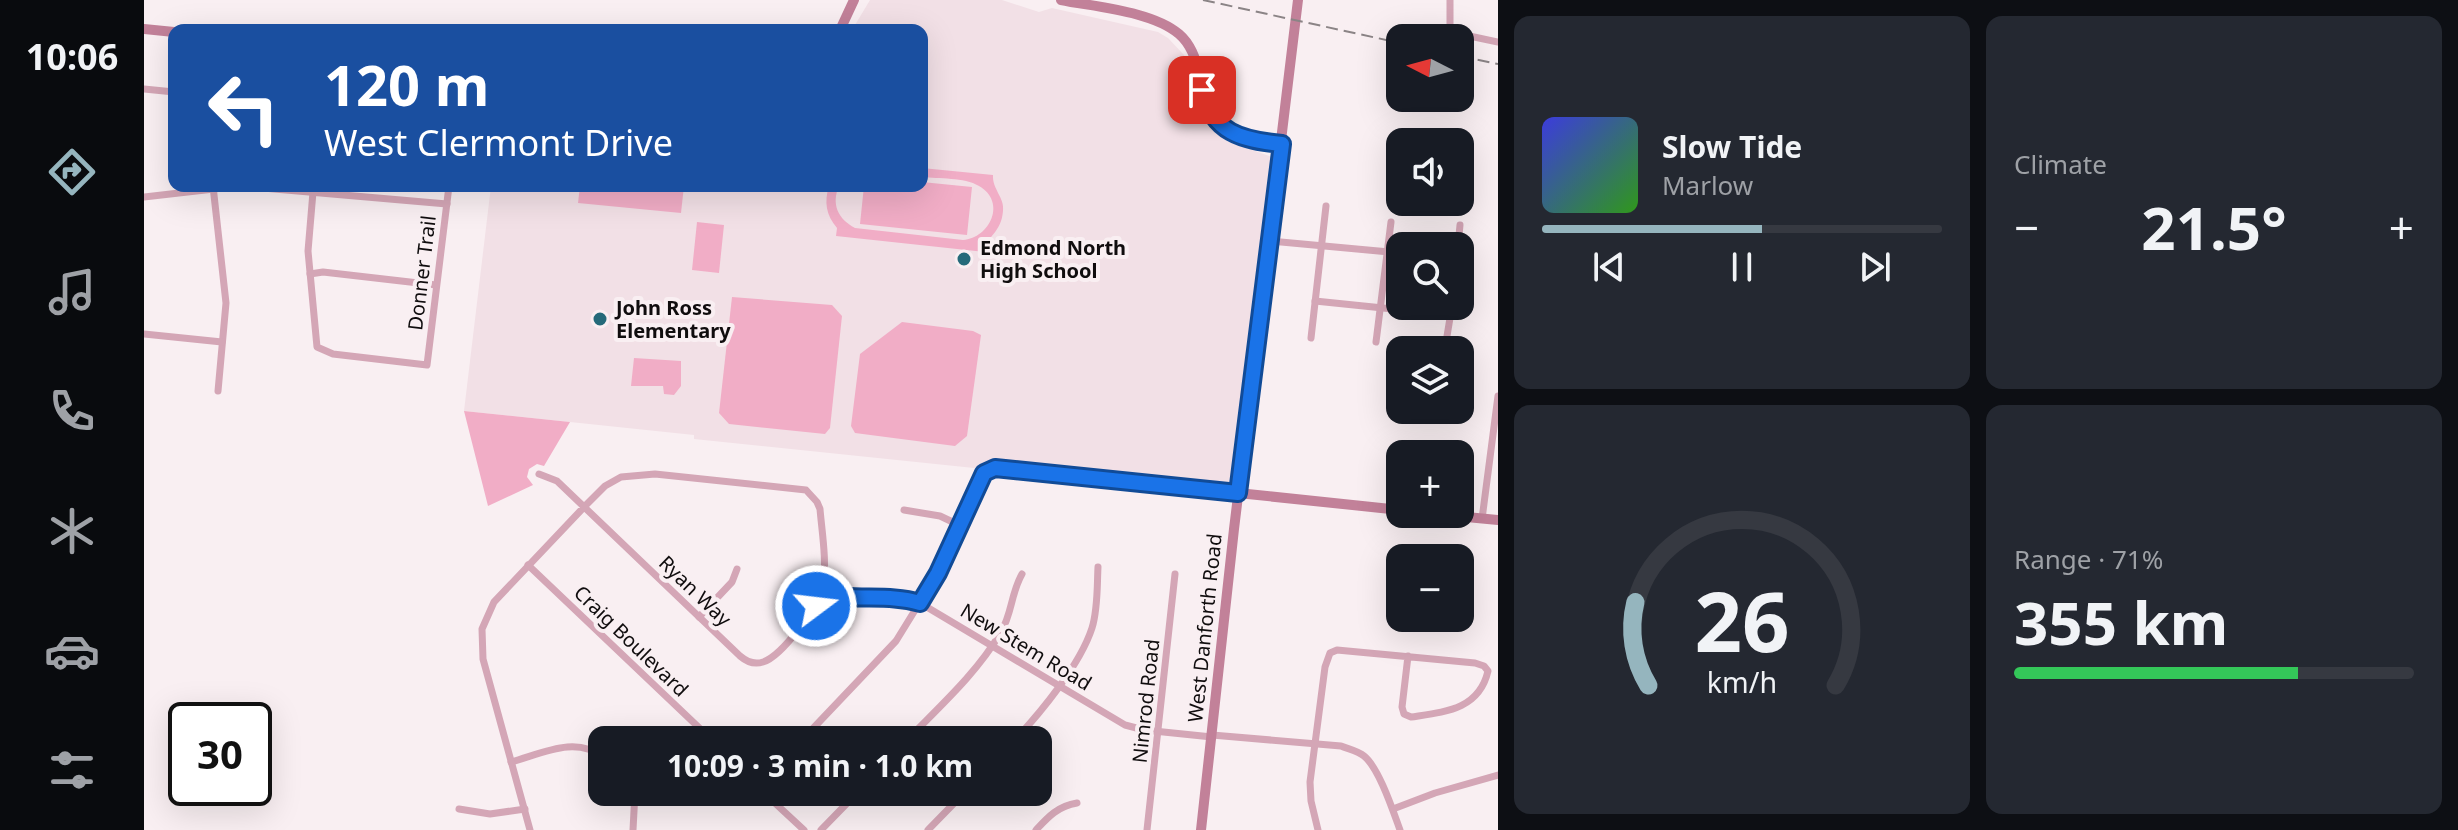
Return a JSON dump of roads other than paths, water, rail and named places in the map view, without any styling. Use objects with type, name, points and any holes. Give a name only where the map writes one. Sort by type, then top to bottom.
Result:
[{"type":"main road","points":[[843,24],[854,0]]},
{"type":"main road","points":[[1061,0],[1169,26],[1181,35],[1196,57],[1205,102],[1217,121],[1227,130],[1252,141],[1282,144]]},
{"type":"main road","name":"West Danforth Road","points":[[1201,830],[1298,0]]},
{"type":"main road","points":[[144,29],[168,31]]},
{"type":"main road","points":[[1238,493],[1386,509]]},
{"type":"main road","points":[[1474,518],[1498,520]]},
{"type":"street","points":[[1450,0],[1450,27],[1460,34],[1498,42]]},
{"type":"street","points":[[144,89],[168,91]]},
{"type":"street","points":[[144,197],[178,192]]},
{"type":"street","points":[[214,192],[226,289],[218,391]]},
{"type":"street","points":[[436,285],[323,272],[310,274],[308,251],[313,192],[447,204]]},
{"type":"street","name":"Donner Trail","points":[[310,274],[317,347],[333,354],[427,365],[448,192]]},
{"type":"street","points":[[1311,338],[1326,206]]},
{"type":"street","points":[[1390,232],[1391,222]]},
{"type":"street","points":[[1459,232],[1460,225]]},
{"type":"street","points":[[1270,241],[1386,252]]},
{"type":"street","points":[[1376,342],[1386,261]]},
{"type":"street","points":[[1315,301],[1386,308]]},
{"type":"street","points":[[144,334],[222,342]]},
{"type":"street","points":[[1482,519],[1498,396]]},
{"type":"street","points":[[816,726],[885,654],[920,603],[938,573],[984,473],[995,468],[1238,493]]},
{"type":"street","name":"Ryan Way","points":[[539,474],[557,481],[745,660],[763,662],[776,653],[808,618],[821,593]]},
{"type":"street","points":[[530,830],[483,659],[482,629],[494,602],[605,486],[633,474],[655,474],[806,490],[820,509],[824,575],[821,593]]},
{"type":"street","points":[[904,510],[940,516],[959,525]]},
{"type":"street","name":"Craig Boulevard","points":[[528,565],[697,726]]},
{"type":"street","points":[[1028,726],[1049,702],[1092,628],[1098,567]]},
{"type":"street","points":[[699,617],[732,582],[737,569]]},
{"type":"street","points":[[920,726],[985,658],[1007,622],[1012,595],[1022,574]]},
{"type":"street","name":"Nimrod Road","points":[[1147,830],[1175,574]]},
{"type":"street","name":"New Stem Road","points":[[821,593],[852,598],[891,596],[920,603],[1125,725],[1159,732],[1341,746],[1365,756],[1373,767],[1400,830]]},
{"type":"street","points":[[1318,830],[1310,792],[1325,667],[1330,653],[1337,650],[1408,656],[1475,663],[1488,671],[1471,701],[1463,707],[1411,717],[1404,714],[1402,707],[1408,656]]},
{"type":"street","points":[[511,762],[573,746],[588,749]]},
{"type":"street","points":[[1393,809],[1489,775],[1498,775]]},
{"type":"street","points":[[1036,830],[1064,805],[1077,803]]},
{"type":"street","points":[[633,830],[634,806]]},
{"type":"street","points":[[778,806],[804,830]]},
{"type":"street","points":[[821,830],[844,806]]},
{"type":"street","points":[[928,830],[951,806]]},
{"type":"street","points":[[459,809],[490,814],[525,809]]},
{"type":"railway","points":[[1203,0],[1386,40]]},
{"type":"railway","points":[[1474,59],[1498,64]]},
{"type":"place","name":"Edmond North High School","points":[[964,259]]},
{"type":"place","name":"John Ross Elementary","points":[[600,319]]}]
